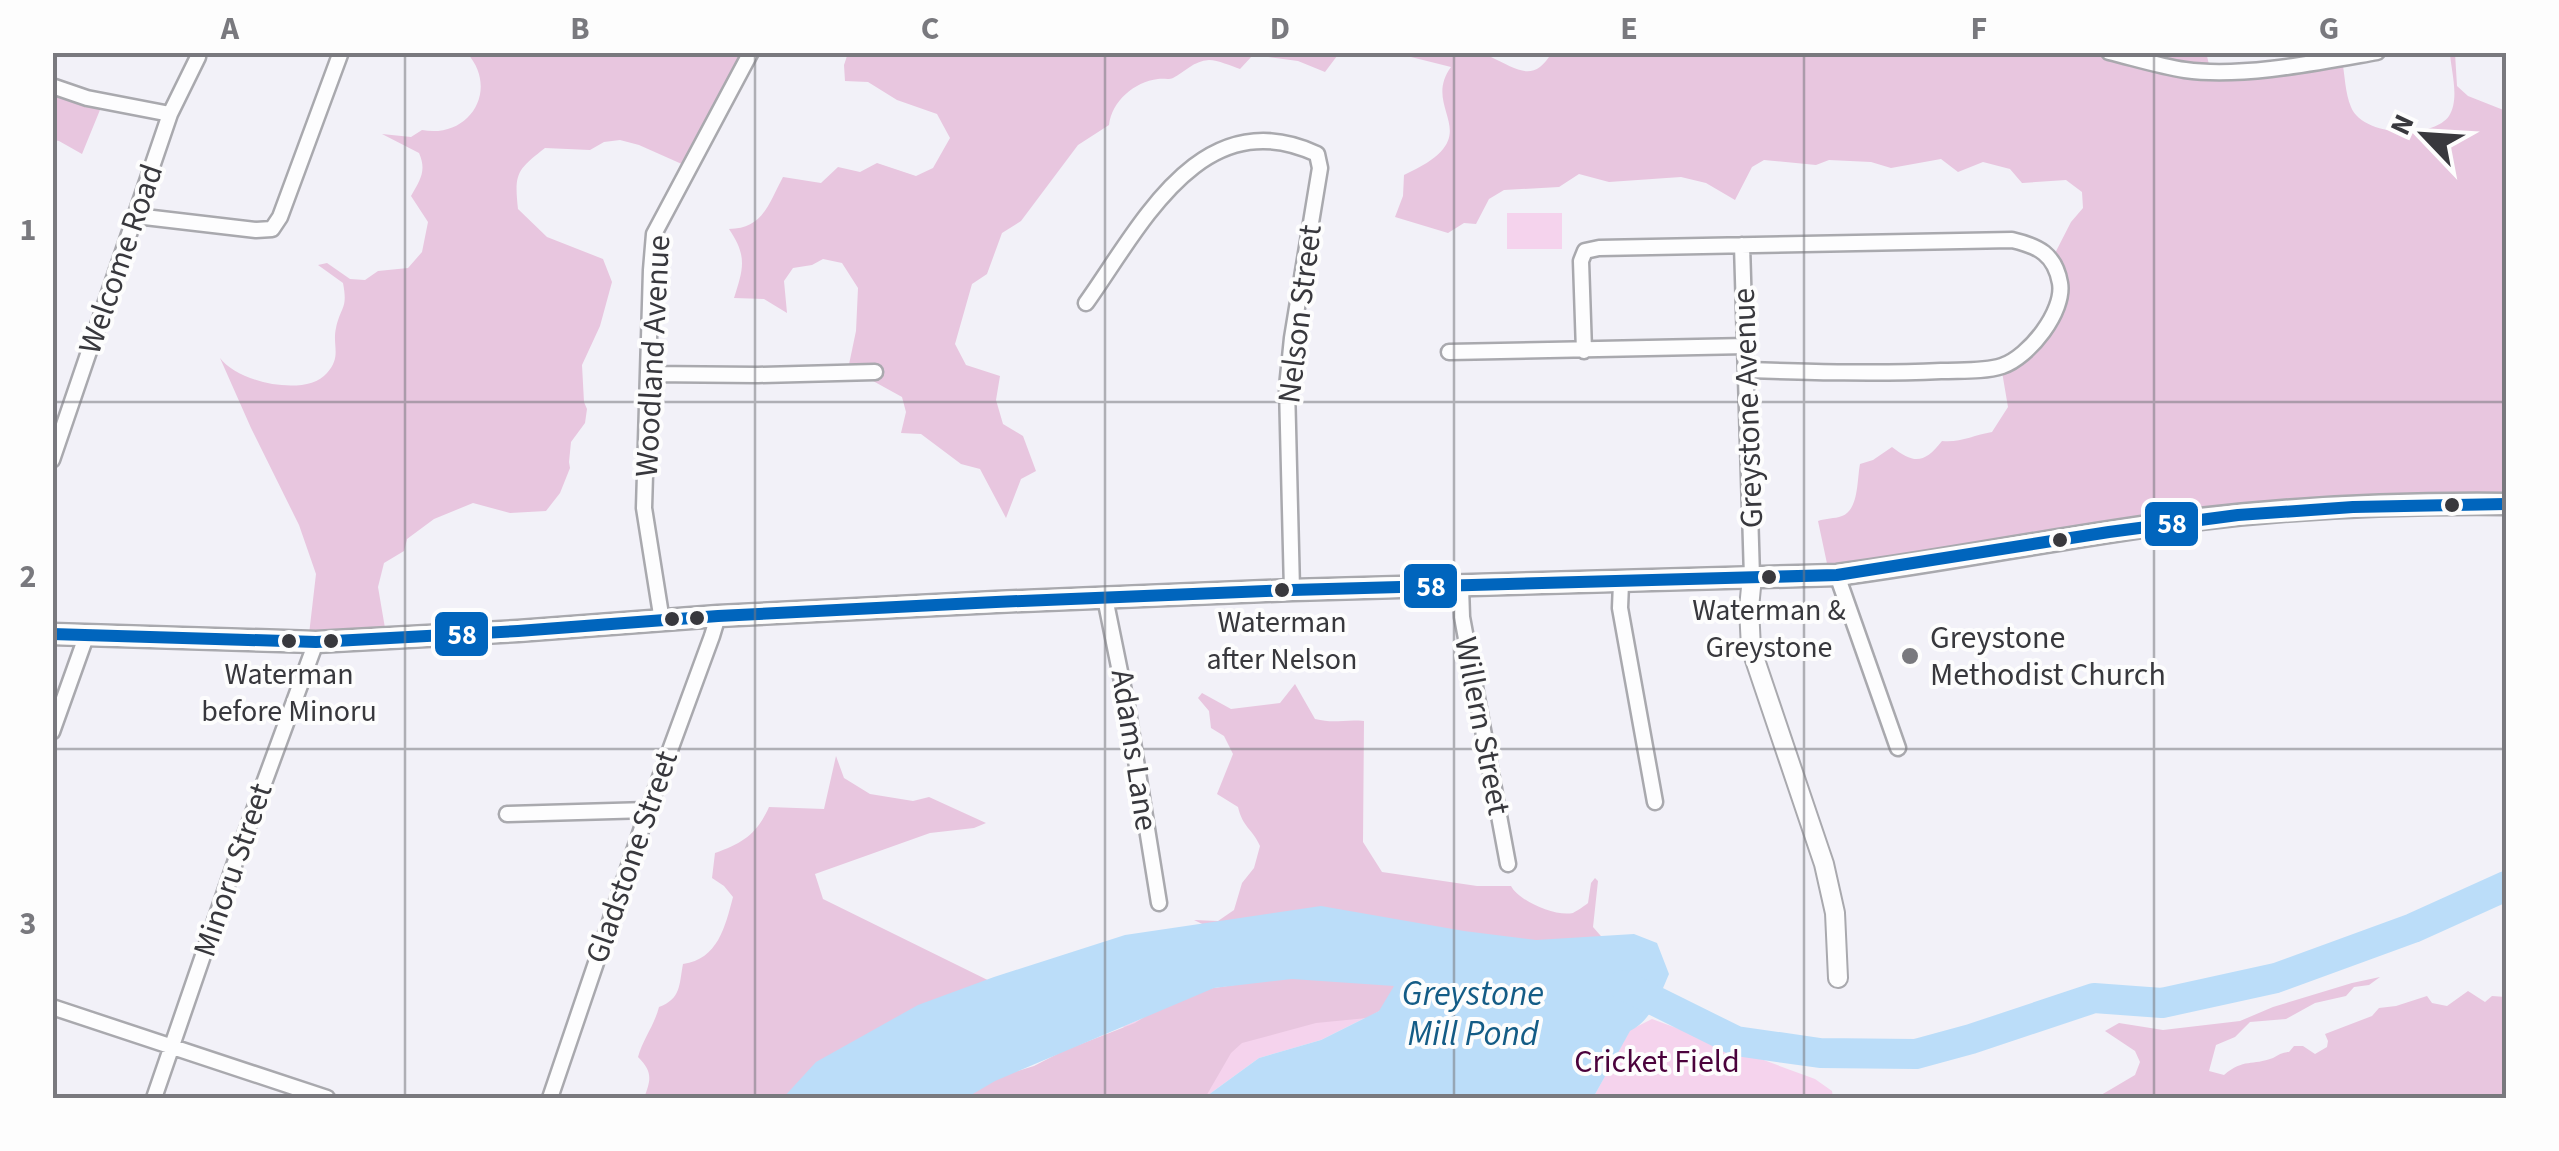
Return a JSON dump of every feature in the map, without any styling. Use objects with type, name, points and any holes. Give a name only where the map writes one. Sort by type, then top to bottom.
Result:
[{"type":"main road","points":[[52,634],[316,642],[718,616],[1106,598],[1836,575],[2204,519],[2341,507],[2506,504]]},
{"type":"street","points":[[136,216],[256,230],[272,228],[280,217],[341,52]]},
{"type":"street","name":"Woodland Avenue","points":[[662,621],[644,508],[654,234],[751,52]]},
{"type":"street","points":[[2109,52],[2184,70],[2216,72],[2306,64],[2377,52]]},
{"type":"street","name":"Welcome Road","points":[[52,460],[170,114],[198,57]]},
{"type":"street","points":[[52,86],[87,98],[170,114]]},
{"type":"street","name":"Nelson Street","points":[[1086,303],[1167,188],[1191,166],[1238,144],[1270,140],[1317,154],[1320,168],[1287,387],[1292,590]]},
{"type":"street","points":[[1584,351],[1581,261],[1585,252],[1599,248],[2012,240],[2036,246],[2059,276],[2062,294],[2048,324],[2027,351],[2000,367],[1924,372],[1748,370]]},
{"type":"street","name":"Greystone Avenue","points":[[1742,245],[1748,370],[1751,648],[1824,864],[1836,913],[1838,978]]},
{"type":"street","points":[[1449,352],[1747,346]]},
{"type":"street","points":[[648,374],[875,372]]},
{"type":"street","points":[[1836,575],[1898,748]]},
{"type":"street","points":[[1621,583],[1620,608],[1655,802]]},
{"type":"street","name":"Willern Street","points":[[1461,586],[1462,617],[1508,864]]},
{"type":"street","name":"Adams Lane","points":[[1106,598],[1159,903]]},
{"type":"street","name":"Gladstone Street","points":[[550,1098],[718,616]]},
{"type":"street","points":[[52,732],[86,634]]},
{"type":"street","name":"Minoru Street","points":[[154,1098],[316,642]]},
{"type":"street","points":[[508,814],[648,810]]},
{"type":"street","points":[[52,1007],[328,1098]]},
{"type":"green space","points":[[1507,213],[1562,213],[1562,249],[1507,249]]},
{"type":"green space","points":[[1214,988],[1379,1011],[1321,1040],[1259,1058],[1204,1098],[1153,1035],[1122,1027]]},
{"type":"green space","name":"Cricket Field","points":[[1652,1019],[1815,1079],[1832,1091],[1833,1098],[1593,1098],[1630,1030]]},
{"type":"shaded area","points":[[1552,52],[2206,52],[2211,73],[2342,60],[2349,102],[2358,117],[2382,129],[2398,131],[2428,129],[2449,116],[2454,93],[2450,53],[2455,53],[2457,86],[2468,96],[2506,111],[2504,500],[2379,504],[1829,573],[1818,521],[1848,513],[1856,493],[1860,464],[1892,447],[1919,459],[1942,441],[1992,432],[2008,407],[2001,366],[2025,349],[2056,304],[2051,261],[2071,222],[2083,208],[2082,192],[2066,180],[2022,183],[2010,169],[1983,162],[1958,172],[1941,159],[1891,168],[1871,162],[1829,160],[1816,165],[1764,160],[1752,167],[1735,200],[1706,183],[1681,177],[1609,182],[1579,174],[1559,187],[1504,190],[1489,199],[1476,224],[1464,223],[1448,233],[1395,217],[1403,196],[1404,175],[1430,161],[1450,135],[1443,83],[1451,67],[1405,53],[1488,53],[1509,66],[1532,71]]},
{"type":"shaded area","points":[[467,53],[756,53],[693,169],[620,140],[604,142],[590,150],[545,148],[523,167],[517,180],[518,209],[547,237],[603,259],[612,282],[600,326],[582,365],[585,423],[571,442],[570,468],[560,493],[546,511],[510,513],[473,503],[434,519],[407,539],[404,551],[384,563],[378,587],[386,634],[308,643],[316,574],[299,525],[220,358],[241,374],[288,386],[317,381],[332,367],[335,334],[344,303],[343,283],[318,265],[327,263],[350,279],[365,280],[378,271],[408,268],[422,252],[428,222],[411,196],[421,175],[419,153],[382,134],[411,137],[422,130],[453,127],[466,119],[480,96],[476,67]]},
{"type":"shaded area","points":[[848,53],[1361,53],[1337,56],[1325,72],[1298,61],[1253,55],[1240,69],[1209,60],[1173,78],[1141,84],[1119,101],[1109,125],[1078,145],[1021,221],[1002,233],[987,274],[972,284],[955,344],[966,365],[1000,376],[996,400],[1003,424],[1023,436],[1036,471],[1021,479],[1006,518],[980,469],[961,464],[921,434],[901,433],[906,412],[902,397],[864,376],[847,374],[856,331],[858,288],[842,263],[823,259],[793,268],[784,281],[787,313],[764,299],[734,298],[742,263],[729,229],[750,225],[757,219],[783,177],[821,183],[838,167],[860,172],[877,163],[916,176],[933,168],[950,138],[937,114],[897,100],[868,82],[845,81]]},
{"type":"shaded area","points":[[53,91],[102,105],[82,154],[53,140]]},
{"type":"shaded area","points":[[1295,684],[1315,719],[1364,721],[1363,842],[1382,872],[1477,886],[1511,886],[1529,902],[1565,914],[1588,903],[1595,878],[1598,881],[1593,927],[1607,943],[1219,932],[1194,920],[1218,921],[1234,910],[1260,846],[1238,807],[1217,794],[1233,754],[1224,736],[1211,728],[1209,711],[1198,698],[1202,693],[1231,709],[1280,703]]},
{"type":"shaded area","points":[[836,756],[844,778],[870,794],[913,801],[929,797],[986,823],[930,833],[815,874],[823,899],[1016,994],[788,1098],[644,1098],[649,1076],[638,1057],[659,1007],[675,995],[683,964],[712,949],[730,908],[733,897],[712,878],[715,853],[748,836],[769,807],[824,809]]},
{"type":"shaded area","points":[[1303,975],[1398,979],[1383,1009],[1367,1018],[1316,1023],[1242,1043],[1231,1053],[1205,1098],[940,1098],[1034,1066],[1135,1023],[1166,1003],[1207,989]]},
{"type":"shaded area","points":[[2380,977],[2369,985],[2354,987],[2346,996],[2315,1003],[2286,1019],[2250,1022],[2235,1037],[2216,1045],[2209,1071],[2224,1075],[2243,1064],[2289,1052],[2294,1046],[2303,1046],[2315,1054],[2327,1047],[2325,1034],[2372,1016],[2379,1008],[2427,996],[2432,1003],[2447,1006],[2468,991],[2485,1002],[2492,996],[2506,997],[2506,1098],[2096,1098],[2135,1075],[2140,1062],[2135,1051],[2105,1031],[2119,1023],[2163,1030],[2240,1021],[2273,1007]]},
{"type":"water","name":"Greystone Mill Pond","points":[[1321,906],[1536,940],[1634,934],[1657,943],[1669,974],[1654,1007],[1630,1031],[1593,1098],[1204,1098],[1259,1058],[1321,1040],[1379,1011],[1394,986],[1292,979],[1214,988],[995,1081],[966,1098],[783,1098],[816,1062],[918,1005],[994,977],[1125,935]]},
{"type":"waterway","points":[[1623,985],[1736,1041],[1820,1053],[1916,1054],[2094,998],[2162,1003],[2276,978],[2413,928],[2506,886]]},
{"type":"transit line","name":"58","points":[[52,634],[316,642],[996,602],[1837,575],[2238,515],[2353,507],[2506,504]]},
{"type":"place","name":"Waterman & Greystone","points":[[1769,577]]},
{"type":"place","name":"Waterman after Nelson","points":[[1282,590]]},
{"type":"place","name":"Waterman before Minoru","points":[[289,641]]},
{"type":"place","name":"Greystone Methodist Church","points":[[1910,656]]}]
